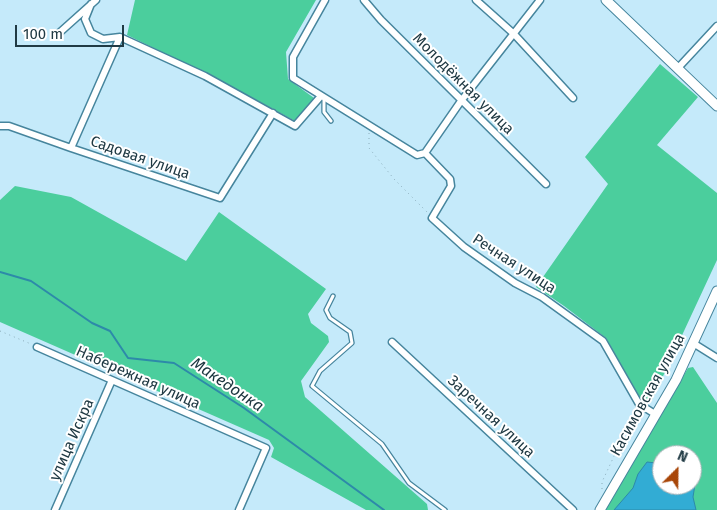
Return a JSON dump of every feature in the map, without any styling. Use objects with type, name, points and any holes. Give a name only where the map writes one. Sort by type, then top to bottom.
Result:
[{"type":"main road","points":[[606,0],[717,106]]},
{"type":"main road","name":"Касимовская улица","points":[[600,510],[693,343],[717,291]]},
{"type":"street","points":[[325,0],[293,57],[293,78],[370,124],[417,155],[425,153],[461,101],[540,0]]},
{"type":"street","name":"Молодёжная улица","points":[[364,0],[381,20],[461,101],[546,184]]},
{"type":"street","points":[[476,0],[514,34],[573,98]]},
{"type":"street","points":[[94,2],[85,19],[91,33],[104,39],[120,37],[205,76],[295,126],[322,97]]},
{"type":"street","points":[[58,34],[94,2]]},
{"type":"street","points":[[678,68],[717,26]]},
{"type":"street","name":"Садовая улица","points":[[120,37],[71,148],[220,198],[273,113]]},
{"type":"street","points":[[0,126],[9,126],[71,148]]},
{"type":"street","points":[[425,153],[450,179],[451,186],[432,218]]},
{"type":"street","name":"Речная улица","points":[[432,218],[464,247],[515,283],[542,297],[603,341],[639,404],[655,414]]},
{"type":"street","name":"Заречная улица","points":[[392,342],[573,510]]},
{"type":"street","points":[[693,343],[717,358]]},
{"type":"street","name":"Набережная улица","points":[[37,347],[266,448],[239,510]]},
{"type":"street","name":"улица Искра","points":[[55,510],[112,380]]},
{"type":"lane","points":[[322,97],[324,112],[331,121]]},
{"type":"lane","points":[[333,296],[326,310],[330,318],[350,332],[352,343],[320,371],[312,386],[382,444],[409,483],[445,510]]},
{"type":"path","points":[[370,124],[369,148],[394,179],[432,218]]},
{"type":"path","points":[[0,331],[37,347]]},
{"type":"path","points":[[602,489],[602,482],[639,404]]},
{"type":"green space","points":[[135,0],[316,0],[286,52],[288,79],[314,98],[295,121],[227,84],[127,35]]},
{"type":"green space","points":[[660,64],[698,97],[657,145],[717,193],[717,260],[651,402],[640,398],[606,338],[536,287],[608,184],[585,157]]},
{"type":"green space","points":[[15,186],[71,197],[186,261],[219,212],[326,289],[308,314],[311,323],[328,336],[329,342],[301,381],[305,397],[427,504],[428,510],[366,510],[271,457],[274,448],[269,440],[0,322],[0,200]]},
{"type":"green space","points":[[693,367],[717,403],[717,510],[604,510],[688,368]]},
{"type":"water","points":[[647,462],[652,463],[652,495],[693,495],[696,510],[614,510],[633,488],[638,474]]},
{"type":"waterway","name":"Македонка","points":[[0,272],[31,281],[92,323],[110,331],[128,358],[174,363],[244,408],[384,510]]}]
